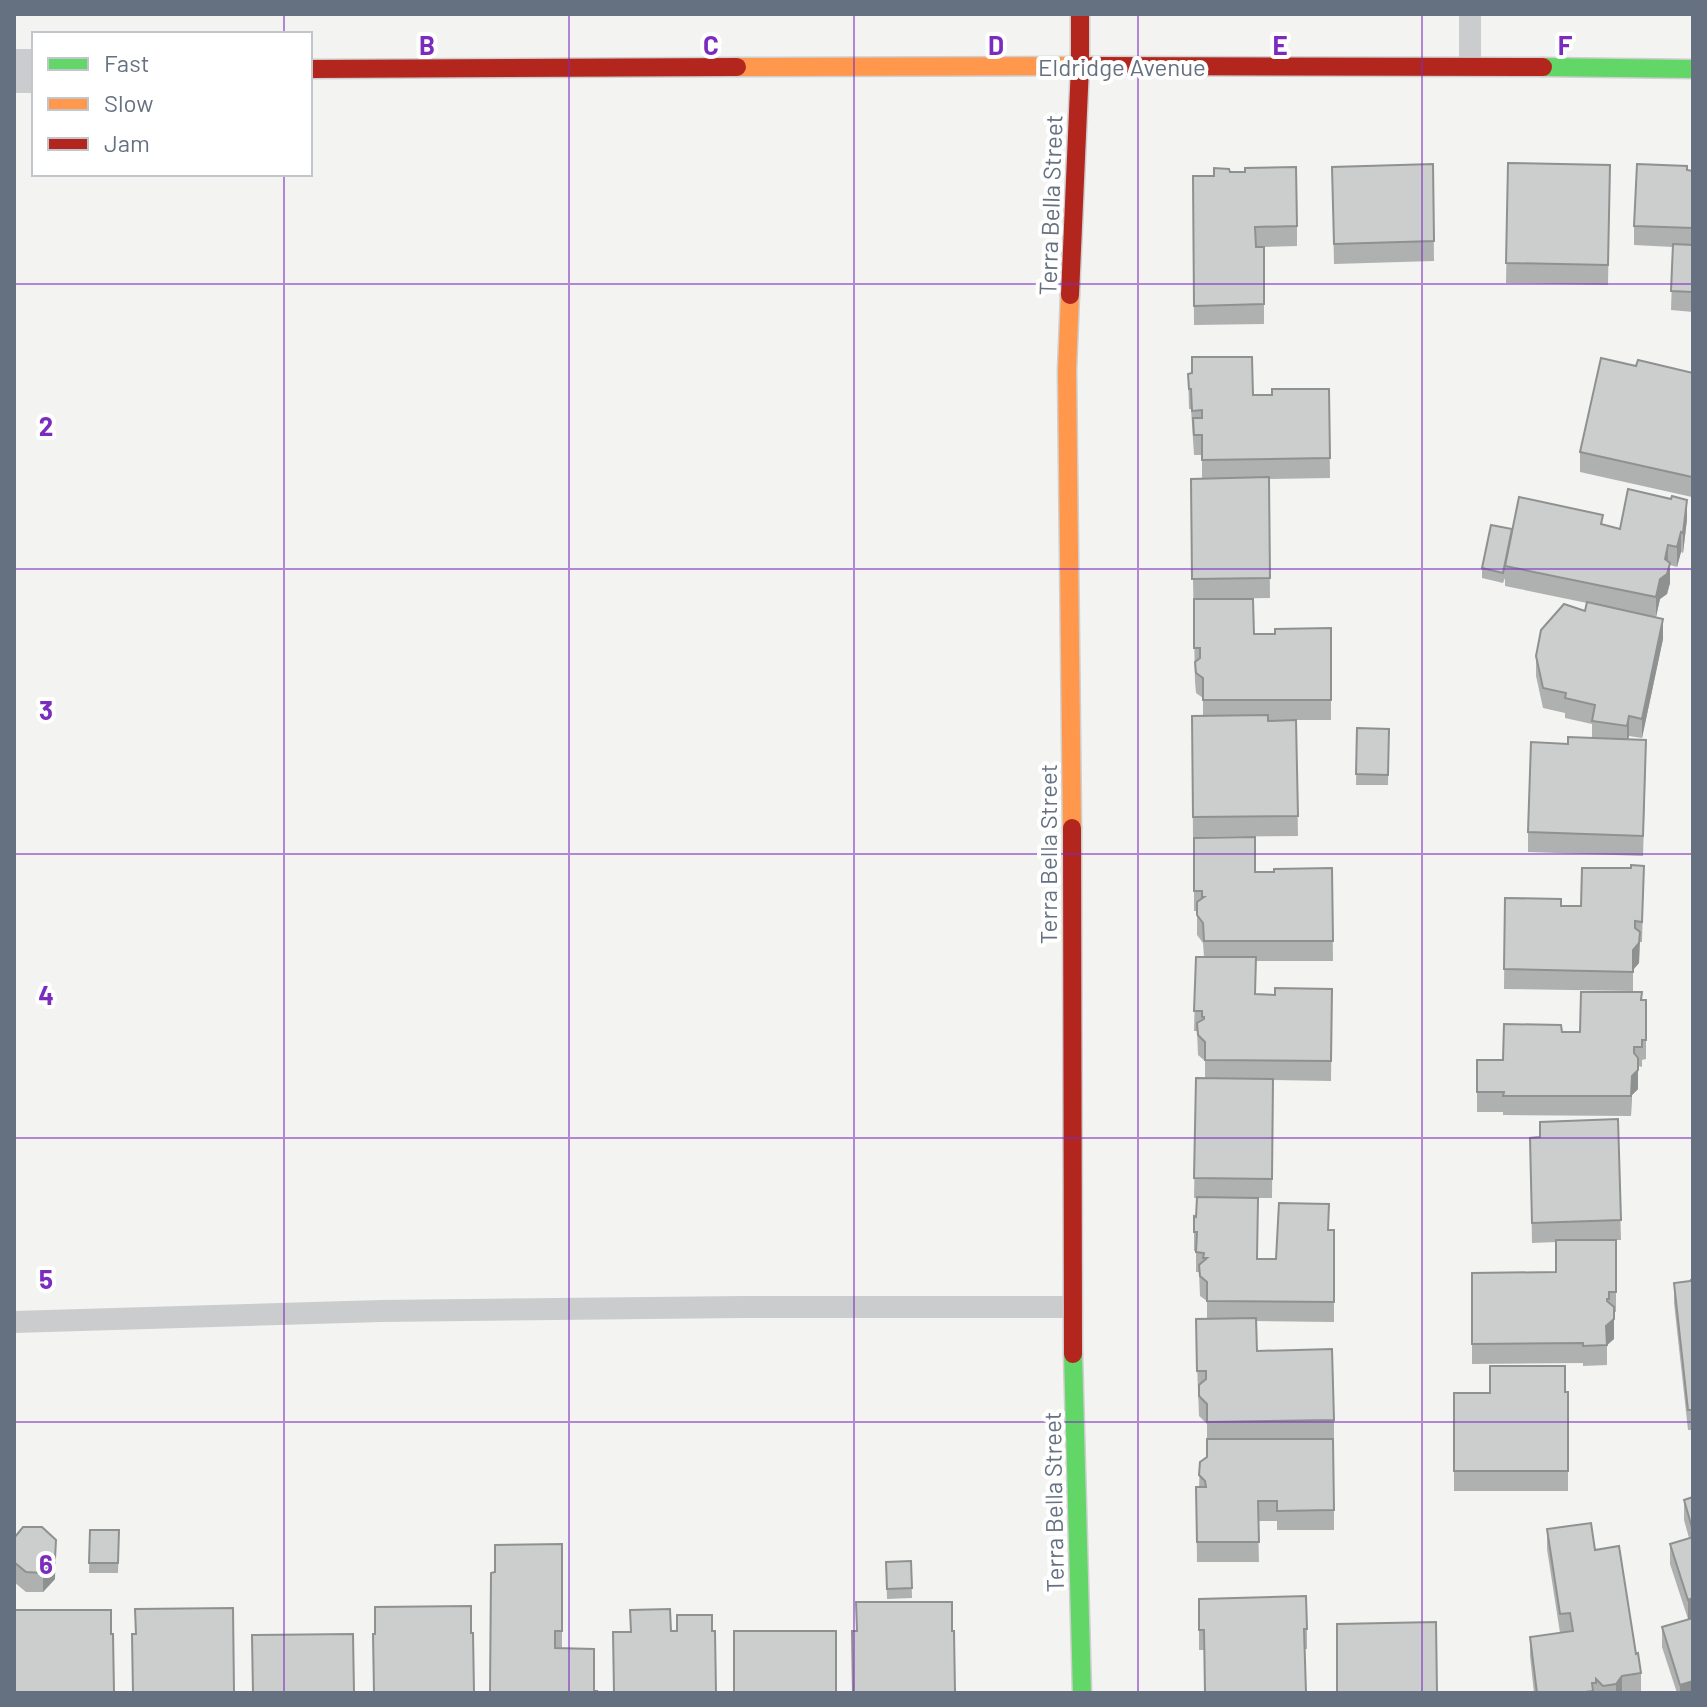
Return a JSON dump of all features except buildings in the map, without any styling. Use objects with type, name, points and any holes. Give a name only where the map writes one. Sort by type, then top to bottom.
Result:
[{"type":"street","name":"Terra Bella Street","points":[[1080,14],[1067,370],[1072,854],[1072,1307],[1082,1693]]},
{"type":"street","name":"Eldridge Avenue","points":[[312,69],[1470,66],[1693,69]]},
{"type":"lane","points":[[1470,14],[1470,66]]},
{"type":"lane","points":[[14,1322],[381,1311],[1072,1307]]},
{"type":"traffic: fast","points":[[1543,67],[1693,69]]},
{"type":"traffic: fast","points":[[1073,1354],[1082,1693]]},
{"type":"traffic: slow","points":[[737,67],[1092,66]]},
{"type":"traffic: slow","points":[[1070,295],[1067,370],[1072,828]]},
{"type":"traffic: jam","points":[[1070,295],[1080,14]]},
{"type":"traffic: jam","points":[[1092,66],[1543,67]]},
{"type":"traffic: jam","points":[[312,69],[737,67]]},
{"type":"traffic: jam","points":[[1072,828],[1073,1354]]}]
